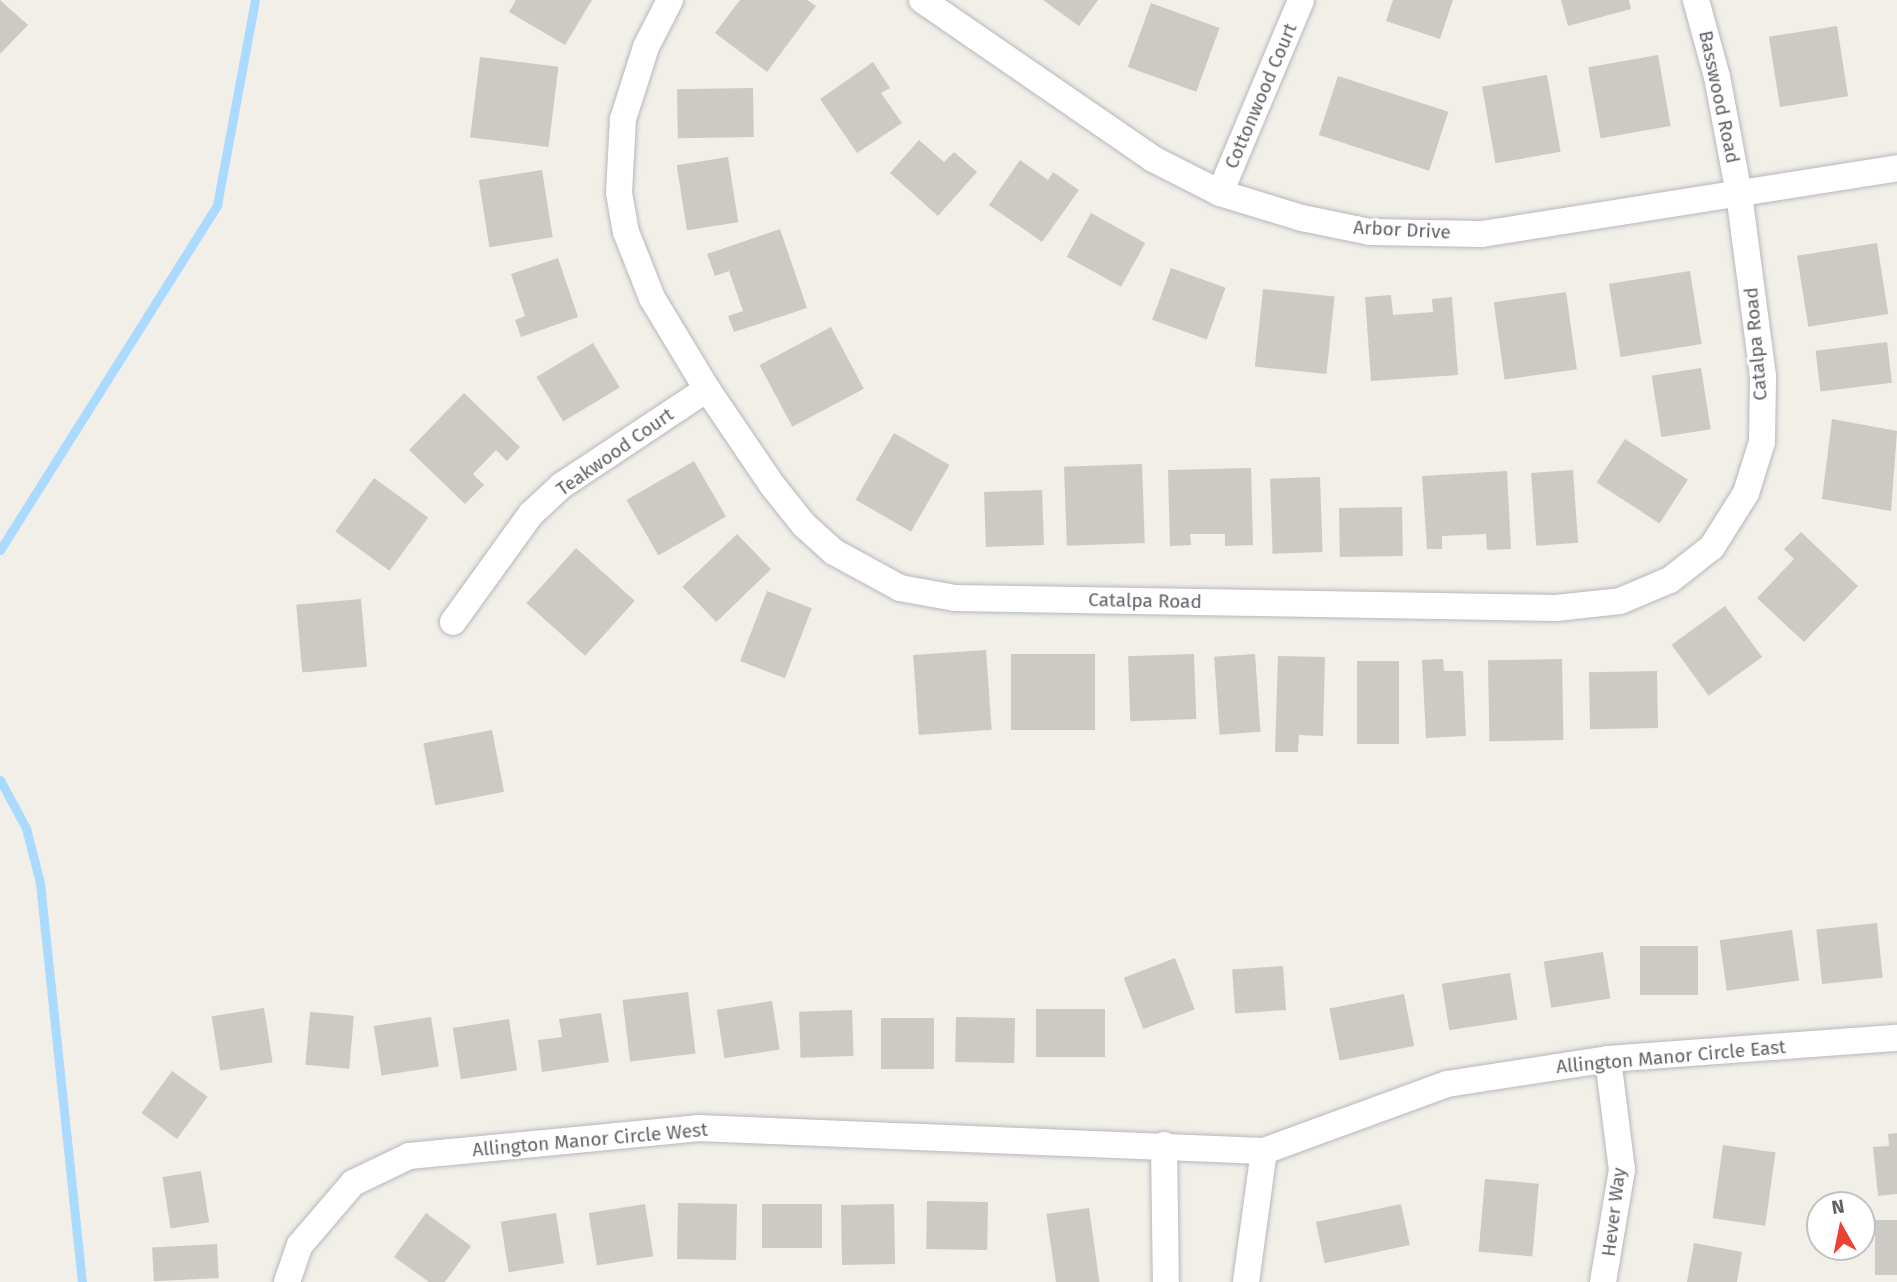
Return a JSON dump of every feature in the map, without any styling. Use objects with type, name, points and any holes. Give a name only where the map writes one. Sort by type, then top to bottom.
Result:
[{"type":"street","name":"Catalpa Road","points":[[670,0],[646,47],[623,119],[620,193],[626,232],[652,299],[707,389],[804,525],[834,552],[900,588],[956,598],[1556,608],[1620,601],[1670,580],[1712,547],[1746,493],[1762,442],[1763,376],[1740,194]]},
{"type":"street","name":"Arbor Drive","points":[[922,0],[1153,159],[1220,192],[1301,218],[1370,232],[1482,234],[1897,168]]},
{"type":"street","name":"Cottonwood Court","points":[[1220,192],[1301,0]]},
{"type":"street","name":"Basswood Road","points":[[1696,0],[1717,77],[1740,194]]},
{"type":"street","name":"Teakwood Court","points":[[453,622],[531,514],[561,486],[707,389]]},
{"type":"street","name":"Allington Manor Circle East","points":[[1164,1145],[1264,1152],[1447,1084],[1608,1059],[1897,1038]]},
{"type":"street","name":"Hever Way","points":[[1603,1282],[1622,1170],[1608,1059]]},
{"type":"street","name":"Allington Manor Circle West","points":[[287,1282],[300,1245],[352,1183],[409,1156],[698,1128],[1164,1145]]},
{"type":"street","points":[[1164,1145],[1166,1282]]},
{"type":"street","points":[[1246,1282],[1264,1152]]},
{"type":"building","points":[[0,0],[28,25],[0,54]]},
{"type":"building","points":[[516,0],[592,0],[565,45],[509,12]]},
{"type":"building","points":[[740,0],[807,0],[816,6],[767,72],[715,33]]},
{"type":"building","points":[[1043,0],[1098,0],[1079,26]]},
{"type":"building","points":[[1393,0],[1453,0],[1440,39],[1386,21]]},
{"type":"building","points":[[1561,0],[1629,0],[1631,9],[1568,26]]},
{"type":"building","points":[[1151,3],[1220,28],[1196,92],[1128,67]]},
{"type":"building","points":[[1837,26],[1848,96],[1780,107],[1769,37]]},
{"type":"building","points":[[1658,55],[1671,126],[1601,138],[1588,67]]},
{"type":"building","points":[[480,57],[558,67],[549,147],[470,137]]},
{"type":"building","points":[[873,62],[890,88],[881,93],[902,123],[857,153],[820,99]]},
{"type":"building","points":[[1547,75],[1561,152],[1496,163],[1482,86]]},
{"type":"building","points":[[1338,76],[1448,112],[1429,171],[1319,135]]},
{"type":"building","points":[[753,88],[754,137],[678,138],[677,89]]},
{"type":"building","points":[[919,140],[944,162],[954,152],[977,172],[938,216],[890,173]]},
{"type":"building","points":[[728,157],[738,222],[687,230],[677,165]]},
{"type":"building","points":[[1020,160],[1048,180],[1053,172],[1079,190],[1042,242],[989,205]]},
{"type":"building","points":[[542,170],[553,237],[489,247],[479,180]]},
{"type":"building","points":[[1091,213],[1145,243],[1121,287],[1067,257]]},
{"type":"building","points":[[780,229],[807,308],[734,332],[728,316],[743,311],[729,271],[715,276],[707,254]]},
{"type":"building","points":[[1877,243],[1888,314],[1808,327],[1797,256]]},
{"type":"building","points":[[558,258],[578,317],[521,337],[515,320],[525,316],[511,274]]},
{"type":"building","points":[[1171,268],[1226,288],[1207,340],[1152,320]]},
{"type":"building","points":[[1690,271],[1702,344],[1621,357],[1609,284]]},
{"type":"building","points":[[1263,289],[1335,297],[1326,374],[1255,367]]},
{"type":"building","points":[[1566,292],[1577,369],[1505,379],[1494,302]]},
{"type":"building","points":[[1391,295],[1393,315],[1433,312],[1432,299],[1452,297],[1458,375],[1371,381],[1365,297]]},
{"type":"building","points":[[831,327],[864,389],[792,427],[759,365]]},
{"type":"building","points":[[1887,342],[1892,383],[1821,391],[1816,351]]},
{"type":"building","points":[[593,343],[620,388],[563,422],[536,377]]},
{"type":"building","points":[[1701,368],[1711,429],[1661,437],[1652,376]]},
{"type":"building","points":[[464,393],[520,447],[507,461],[496,450],[473,474],[484,485],[465,504],[409,450]]},
{"type":"building","points":[[1832,419],[1897,431],[1891,511],[1822,499]]},
{"type":"building","points":[[894,433],[949,465],[911,532],[856,500]]},
{"type":"building","points":[[1625,439],[1688,480],[1660,523],[1597,483]]},
{"type":"building","points":[[694,461],[726,516],[658,555],[626,500]]},
{"type":"building","points":[[1142,464],[1145,543],[1067,546],[1064,467]]},
{"type":"building","points":[[1251,468],[1253,545],[1225,546],[1225,534],[1190,534],[1191,545],[1170,546],[1168,470]]},
{"type":"building","points":[[1573,470],[1578,543],[1536,546],[1531,473]]},
{"type":"building","points":[[1507,471],[1511,549],[1487,550],[1486,534],[1442,536],[1442,549],[1427,549],[1422,476]]},
{"type":"building","points":[[1320,477],[1323,552],[1273,554],[1270,479]]},
{"type":"building","points":[[374,478],[428,517],[389,571],[335,531]]},
{"type":"building","points":[[1042,490],[1044,545],[986,547],[984,492]]},
{"type":"building","points":[[1402,507],[1403,556],[1340,557],[1339,508]]},
{"type":"building","points":[[1801,532],[1858,586],[1804,642],[1757,598],[1794,559],[1784,549]]},
{"type":"building","points":[[737,534],[771,569],[716,622],[682,587]]},
{"type":"building","points":[[576,548],[635,601],[585,656],[526,603]]},
{"type":"building","points":[[767,591],[812,608],[785,678],[740,661]]},
{"type":"building","points":[[361,599],[367,667],[302,672],[296,605]]},
{"type":"building","points":[[1725,606],[1762,657],[1709,696],[1672,645]]},
{"type":"building","points":[[986,650],[992,730],[919,735],[913,655]]},
{"type":"building","points":[[1011,654],[1095,654],[1095,730],[1011,730]]},
{"type":"building","points":[[1194,654],[1196,719],[1130,721],[1128,656]]},
{"type":"building","points":[[1255,654],[1260,732],[1220,735],[1214,657]]},
{"type":"building","points":[[1278,656],[1325,657],[1323,736],[1299,735],[1298,752],[1275,752]]},
{"type":"building","points":[[1443,659],[1444,671],[1463,671],[1466,736],[1426,738],[1422,660]]},
{"type":"building","points":[[1562,659],[1563,740],[1489,741],[1488,660]]},
{"type":"building","points":[[1357,661],[1399,661],[1399,744],[1357,744]]},
{"type":"building","points":[[1657,671],[1658,728],[1590,729],[1589,672]]},
{"type":"building","points":[[492,730],[504,792],[435,805],[423,743]]},
{"type":"building","points":[[1877,923],[1883,978],[1822,984],[1816,929]]},
{"type":"building","points":[[1792,930],[1799,981],[1727,991],[1720,940]]},
{"type":"building","points":[[1640,946],[1698,946],[1698,995],[1640,995]]},
{"type":"building","points":[[1603,952],[1610,998],[1551,1008],[1544,961]]},
{"type":"building","points":[[1175,958],[1195,1009],[1143,1029],[1124,978]]},
{"type":"building","points":[[1283,966],[1286,1010],[1235,1013],[1232,970]]},
{"type":"building","points":[[1510,973],[1517,1019],[1449,1030],[1442,984]]},
{"type":"building","points":[[688,992],[696,1054],[630,1062],[622,1000]]},
{"type":"building","points":[[1404,994],[1414,1046],[1340,1061],[1329,1009]]},
{"type":"building","points":[[772,1001],[780,1049],[724,1058],[717,1010]]},
{"type":"building","points":[[264,1008],[273,1062],[220,1071],[212,1016]]},
{"type":"building","points":[[1036,1009],[1105,1009],[1105,1057],[1036,1057]]},
{"type":"building","points":[[852,1010],[854,1056],[801,1058],[799,1012]]},
{"type":"building","points":[[310,1012],[354,1016],[349,1069],[305,1065]]},
{"type":"building","points":[[601,1013],[609,1062],[542,1072],[538,1040],[562,1037],[559,1019]]},
{"type":"building","points":[[431,1017],[439,1066],[382,1075],[374,1026]]},
{"type":"building","points":[[956,1017],[1015,1018],[1014,1063],[955,1062]]},
{"type":"building","points":[[881,1018],[934,1018],[934,1069],[881,1069]]},
{"type":"building","points":[[509,1019],[517,1070],[461,1079],[453,1028]]},
{"type":"building","points":[[172,1071],[208,1097],[177,1139],[141,1113]]},
{"type":"building","points":[[1897,1133],[1897,1194],[1878,1196],[1873,1147],[1889,1146],[1888,1134]]},
{"type":"building","points":[[1723,1145],[1775,1152],[1765,1226],[1713,1218]]},
{"type":"building","points":[[201,1171],[209,1222],[171,1228],[162,1177]]},
{"type":"building","points":[[1485,1179],[1539,1184],[1532,1256],[1479,1252]]},
{"type":"building","points":[[927,1201],[988,1202],[987,1250],[926,1249]]},
{"type":"building","points":[[678,1203],[737,1204],[736,1260],[677,1259]]},
{"type":"building","points":[[645,1204],[653,1256],[597,1265],[589,1213]]},
{"type":"building","points":[[762,1204],[822,1204],[822,1248],[762,1248]]},
{"type":"building","points":[[894,1204],[895,1264],[842,1265],[841,1205]]},
{"type":"building","points":[[1401,1204],[1410,1245],[1325,1263],[1316,1222]]},
{"type":"building","points":[[1089,1208],[1099,1282],[1056,1282],[1046,1214]]},
{"type":"building","points":[[426,1213],[471,1246],[445,1282],[429,1282],[394,1257]]},
{"type":"building","points":[[556,1213],[564,1263],[509,1272],[501,1222]]},
{"type":"building","points":[[1876,1220],[1897,1220],[1897,1275],[1875,1275]]},
{"type":"building","points":[[1694,1243],[1742,1252],[1737,1282],[1687,1282]]},
{"type":"building","points":[[217,1244],[219,1278],[154,1281],[152,1247]]},
{"type":"waterway","points":[[0,550],[217,205],[255,0]]},
{"type":"waterway","points":[[0,780],[26,828],[40,883],[82,1282]]}]
